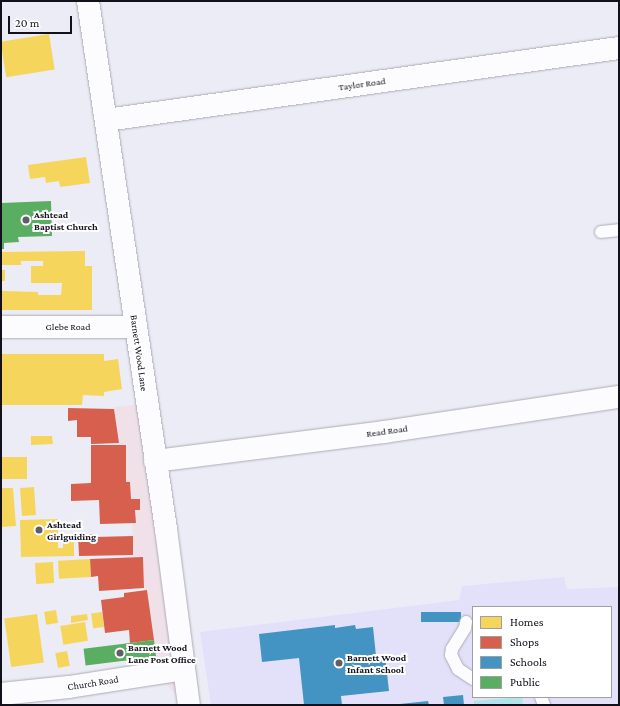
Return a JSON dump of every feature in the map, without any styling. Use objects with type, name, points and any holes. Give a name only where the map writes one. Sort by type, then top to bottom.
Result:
[{"type":"street","name":"Barnett Wood Lane","points":[[88,1],[189,705]]},
{"type":"street","name":"Taylor Road","points":[[106,120],[619,48]]},
{"type":"street","name":"Glebe Road","points":[[1,327],[135,326]]},
{"type":"street","name":"Read Road","points":[[155,461],[384,432],[619,397]]},
{"type":"street","name":"Church Road","points":[[1,694],[69,687],[184,670]]},
{"type":"lane","points":[[601,232],[619,230]]},
{"type":"lane","points":[[466,622],[465,628],[452,649],[451,655],[458,668],[472,678]]},
{"type":"shaded area","points":[[156,403],[197,688],[173,692],[165,683],[158,683],[147,590],[144,590],[143,557],[133,557],[132,523],[136,523],[135,510],[126,482],[126,445],[119,445],[114,409],[114,407]]},
{"type":"shaded area","name":"Barnett Wood Infant School","points":[[564,577],[567,589],[619,587],[619,705],[211,705],[200,632],[459,600],[462,586]]},
{"type":"shaded area","points":[[522,698],[523,705],[474,705],[474,701]]},
{"type":"building: Homes","points":[[49,34],[55,70],[6,77],[1,42]]},
{"type":"building: Homes","points":[[86,157],[90,183],[60,187],[59,181],[46,183],[45,177],[30,179],[28,165]]},
{"type":"building: Homes","points":[[85,251],[85,266],[92,266],[92,310],[2,310],[2,291],[38,292],[38,295],[61,295],[62,283],[31,283],[31,266],[43,266],[43,261],[21,261],[21,265],[1,265],[1,252]]},
{"type":"building: Homes","points":[[1,270],[5,270],[5,281],[1,281]]},
{"type":"building: Homes","points":[[1,354],[104,354],[104,361],[118,359],[122,389],[104,392],[104,396],[83,395],[82,405],[1,405]]},
{"type":"building: Homes","points":[[31,436],[52,436],[53,444],[31,445]]},
{"type":"building: Homes","points":[[1,457],[27,457],[27,479],[1,479]]},
{"type":"building: Homes","points":[[34,487],[36,515],[22,516],[20,488]]},
{"type":"building: Homes","points":[[1,488],[13,488],[16,526],[2,527]]},
{"type":"building: Homes","name":"Ashtead Girlguiding","points":[[58,519],[58,548],[63,548],[63,540],[74,540],[74,556],[21,557],[20,520]]},
{"type":"building: Homes","points":[[90,559],[91,577],[59,579],[58,561]]},
{"type":"building: Homes","points":[[53,562],[54,583],[36,584],[35,563]]},
{"type":"building: Homes","points":[[56,610],[58,623],[46,625],[44,612]]},
{"type":"building: Homes","points":[[102,612],[104,627],[93,628],[91,614]]},
{"type":"building: Homes","points":[[37,614],[44,663],[11,667],[4,619]]},
{"type":"building: Homes","points":[[87,614],[88,620],[71,623],[71,616]]},
{"type":"building: Homes","points":[[85,622],[88,641],[63,645],[60,626]]},
{"type":"building: Homes","points":[[67,651],[70,666],[58,668],[55,653]]},
{"type":"building: Shops","points":[[68,408],[114,409],[119,443],[91,444],[91,437],[77,437],[77,420],[68,421]]},
{"type":"building: Shops","points":[[91,445],[126,445],[126,482],[130,482],[131,499],[140,499],[140,510],[135,510],[136,523],[100,524],[99,500],[71,501],[71,484],[91,483]]},
{"type":"building: Shops","points":[[78,534],[95,534],[95,537],[133,536],[133,555],[79,556]]},
{"type":"building: Shops","points":[[143,557],[144,588],[99,591],[98,576],[91,577],[90,559]]},
{"type":"building: Shops","points":[[147,590],[154,640],[130,643],[129,630],[105,633],[101,600],[124,597],[124,593]]},
{"type":"building: Schools","points":[[421,612],[461,612],[461,622],[421,622]]},
{"type":"building: Schools","points":[[335,625],[335,628],[355,625],[356,629],[373,627],[376,656],[385,655],[389,691],[341,696],[342,705],[304,705],[299,658],[262,662],[259,634]]},
{"type":"building: Schools","points":[[463,695],[464,705],[444,705],[443,697]]},
{"type":"building: Schools","points":[[428,701],[429,705],[400,704]]},
{"type":"building: Public","name":"Ashtead Baptist Church","points":[[51,201],[52,236],[18,237],[19,242],[4,243],[4,249],[1,249],[1,203]]},
{"type":"building: Public","name":"Barnett Wood Lane Post Office","points":[[154,640],[156,657],[86,666],[84,649]]},
{"type":"place","name":"Ashtead Baptist Church","points":[[26,220]]},
{"type":"place","name":"Ashtead Girlguiding","points":[[39,530]]},
{"type":"place","name":"Barnett Wood Lane Post Office","points":[[120,653]]},
{"type":"place","name":"Barnett Wood Infant School","points":[[339,663]]}]
